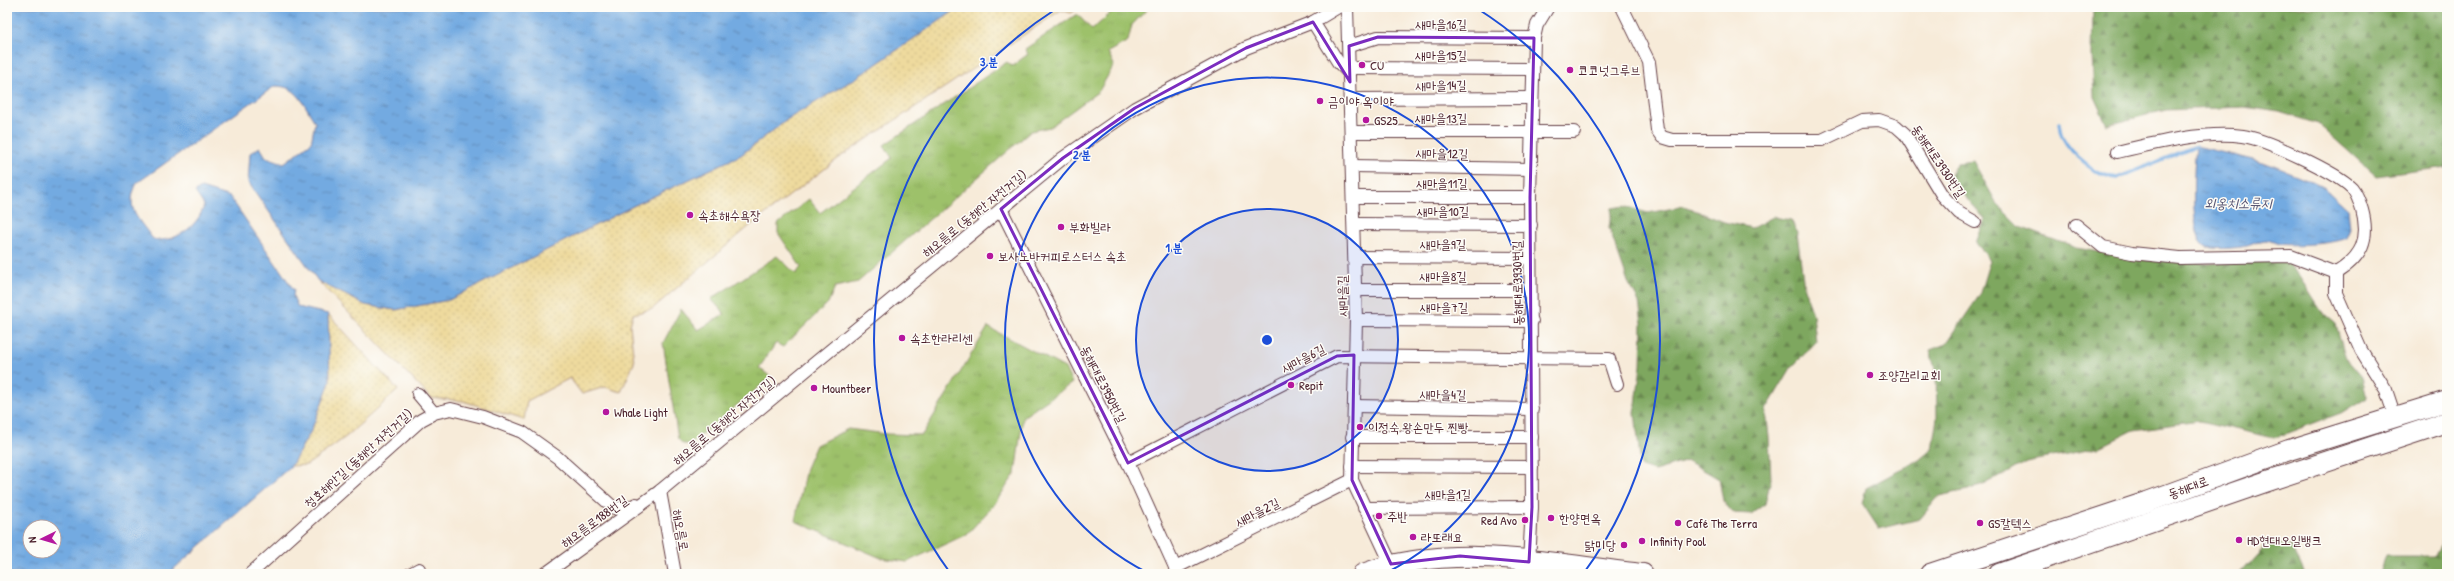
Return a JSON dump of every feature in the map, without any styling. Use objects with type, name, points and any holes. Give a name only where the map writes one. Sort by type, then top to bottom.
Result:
[{"type":"main road","name":"동해대로","points":[[1938,573],[2147,502],[2289,450],[2447,401]]},
{"type":"main road","name":"동해대로","points":[[1999,574],[2262,482],[2447,422]]},
{"type":"main road","points":[[1363,574],[1460,556],[1643,574]]},
{"type":"street","name":"해오름로 (동해안 자전거길)","points":[[660,491],[1063,158],[1135,108],[1246,48],[1313,22],[1338,7]]},
{"type":"street","name":"새마을길","points":[[1347,7],[1356,290],[1352,480],[1394,569]]},
{"type":"street","name":"동해대로3930번길","points":[[1529,562],[1532,507],[1533,358],[1530,290],[1530,197],[1534,38],[1537,25],[1548,7]]},
{"type":"street","name":"동해대로3930번길","points":[[1622,7],[1649,62],[1657,130],[1662,138],[1672,140],[1822,140],[1862,121],[1879,120],[1896,126],[1905,134],[1942,195],[1958,213],[1975,222]]},
{"type":"street","points":[[1313,22],[1338,62],[1349,70]]},
{"type":"street","name":"새마을16길","points":[[1349,46],[1378,37],[1534,38]]},
{"type":"street","name":"새마을15길","points":[[1349,70],[1533,69]]},
{"type":"street","name":"새마을14길","points":[[1350,100],[1532,98]]},
{"type":"street","name":"새마을13길","points":[[1351,132],[1574,132]]},
{"type":"street","points":[[2076,225],[2103,247],[2132,253],[2180,258],[2290,256],[2336,273],[2345,268],[2363,247],[2366,237],[2365,220],[2352,188],[2316,166],[2279,147],[2244,136],[2172,139],[2118,152]]},
{"type":"street","name":"새마을12길","points":[[1352,166],[1531,169]]},
{"type":"street","name":"새마을11길","points":[[1353,197],[1530,197]]},
{"type":"street","name":"동해대로3950번길","points":[[1001,209],[1128,463],[1177,571]]},
{"type":"street","name":"새마을10길","points":[[1354,224],[1531,225]]},
{"type":"street","name":"새마을9길","points":[[1355,257],[1530,258]]},
{"type":"street","points":[[2336,273],[2336,293],[2361,350],[2386,390],[2395,417]]},
{"type":"street","name":"새마을8길","points":[[1356,290],[1530,290]]},
{"type":"street","name":"새마을7길","points":[[1356,320],[1532,321]]},
{"type":"street","name":"새마을6길","points":[[1128,463],[1337,356],[1609,359],[1617,384]]},
{"type":"street","points":[[418,394],[434,413]]},
{"type":"street","name":"새마을4길","points":[[1354,406],[1532,409]]},
{"type":"street","name":"청호해안길 (동해안 자전거길)","points":[[254,572],[421,420],[434,413],[451,409],[483,417],[522,432],[557,457],[614,508],[628,508],[660,491]]},
{"type":"street","points":[[1352,437],[1532,438]]},
{"type":"street","points":[[1352,466],[1532,467]]},
{"type":"street","name":"새마을2길","points":[[1177,571],[1352,480]]},
{"type":"street","name":"해오름로188번길","points":[[545,574],[660,491]]},
{"type":"street","name":"해오름로","points":[[660,491],[674,574]]},
{"type":"street","name":"새마을1길","points":[[1364,508],[1532,507]]},
{"type":"highlighted area","points":[[1313,22],[1350,82],[1349,46],[1378,37],[1534,38],[1530,197],[1532,507],[1529,562],[1460,556],[1391,564],[1352,480],[1354,355],[1337,356],[1128,463],[1001,209],[1063,158],[1135,108],[1246,48]]},
{"type":"green space","points":[[1117,7],[1149,7],[1132,25],[1128,41],[1108,52],[1114,65],[1099,91],[1050,127],[1031,131],[858,282],[835,287],[828,303],[783,347],[776,343],[759,368],[771,377],[690,444],[683,444],[678,439],[663,343],[681,309],[698,330],[725,314],[711,299],[777,256],[796,274],[801,267],[778,233],[778,224],[809,199],[820,213],[892,158],[884,145],[1007,62],[1012,66],[1028,54],[1025,49],[1077,14],[1092,30]]},
{"type":"green space","points":[[2093,7],[2447,7],[2447,167],[2376,176],[2318,124],[2279,112],[2244,107],[2166,110],[2107,125],[2094,97],[2092,55]]},
{"type":"green space","points":[[1973,161],[1997,204],[2020,227],[2076,248],[2143,259],[2185,260],[2208,264],[2250,260],[2289,261],[2322,312],[2336,324],[2345,357],[2362,377],[2367,397],[2341,413],[2274,438],[2199,421],[2134,430],[2098,448],[2026,462],[1998,478],[1968,490],[1939,496],[1920,519],[1879,529],[1862,503],[1866,488],[1919,460],[1932,449],[1937,418],[1936,373],[1930,350],[1946,344],[1979,296],[1990,260],[1976,243],[1985,219],[1948,178],[1957,163]]},
{"type":"green space","points":[[1624,206],[1648,213],[1684,206],[1724,222],[1752,228],[1773,217],[1791,220],[1797,232],[1804,288],[1813,314],[1816,342],[1791,368],[1766,410],[1771,479],[1765,504],[1751,514],[1733,513],[1723,501],[1719,479],[1688,461],[1654,471],[1641,467],[1635,412],[1641,365],[1642,323],[1639,302],[1628,282],[1609,228],[1612,208]]},
{"type":"green space","points":[[988,327],[1065,368],[1072,383],[1023,417],[1015,474],[993,506],[967,534],[907,562],[881,558],[795,521],[806,468],[816,445],[848,429],[887,434],[922,435]]},
{"type":"green space","points":[[2447,533],[2447,574],[2380,574],[2386,556],[2434,556]]},
{"type":"green space","points":[[2269,542],[2292,546],[2305,574],[2240,574]]},
{"type":"sand","name":"속초해수욕장","points":[[960,7],[1080,7],[1071,13],[1061,10],[843,155],[752,224],[652,309],[633,314],[630,325],[634,363],[621,392],[605,387],[582,394],[570,378],[527,401],[524,420],[463,401],[431,398],[318,281],[365,305],[395,310],[449,300],[633,206],[741,155],[788,119],[856,78]]},
{"type":"sand","points":[[328,314],[398,390],[347,436],[307,465],[291,466],[311,431],[330,382]]},
{"type":"water","points":[[7,7],[960,7],[856,78],[788,119],[741,155],[633,206],[449,300],[395,310],[365,305],[318,281],[248,182],[250,153],[260,147],[266,157],[284,163],[311,143],[315,122],[300,97],[290,89],[275,86],[137,183],[133,192],[133,207],[138,219],[153,239],[169,239],[177,236],[184,232],[197,220],[204,205],[195,192],[201,188],[230,197],[294,290],[293,296],[298,307],[328,314],[330,382],[311,431],[291,466],[168,574],[7,574]]},
{"type":"water","name":"외옹치소류지","points":[[2196,146],[2266,163],[2307,179],[2325,188],[2348,209],[2350,229],[2346,238],[2332,242],[2313,244],[2279,244],[2267,240],[2259,241],[2247,246],[2221,249],[2207,247],[2201,241],[2197,231],[2195,216],[2194,168]]},
{"type":"waterway","points":[[2059,123],[2062,136],[2072,151],[2086,164],[2110,177],[2117,178],[2196,146]]},
{"type":"place","name":"CU","points":[[1362,65]]},
{"type":"place","name":"코코넛그루브","points":[[1570,70]]},
{"type":"place","name":"금이야 옥이야","points":[[1320,101]]},
{"type":"place","name":"GS25","points":[[1366,120]]},
{"type":"place","name":"속초해수욕장","points":[[690,215]]},
{"type":"place","name":"부화빌라","points":[[1061,227]]},
{"type":"place","name":"보사노바커피로스터스 속초","points":[[990,256]]},
{"type":"place","name":"속초한라리센","points":[[902,338]]},
{"type":"place","name":"조양감리교회","points":[[1870,375]]},
{"type":"place","name":"Repit","points":[[1291,385]]},
{"type":"place","name":"Mountbeer","points":[[814,388]]},
{"type":"place","name":"Whale Light","points":[[606,412]]},
{"type":"place","name":"이정숙 왕손만두 찐빵","points":[[1360,427]]},
{"type":"place","name":"주반","points":[[1379,516]]},
{"type":"place","name":"한양면옥","points":[[1551,518]]},
{"type":"place","name":"Red Avo","points":[[1525,520]]},
{"type":"place","name":"Café The Terra","points":[[1678,523]]},
{"type":"place","name":"GS칼텍스","points":[[1980,523]]},
{"type":"place","name":"라또래요","points":[[1413,537]]},
{"type":"place","name":"HD현대오일뱅크","points":[[2239,540]]},
{"type":"place","name":"Infinity Pool","points":[[1642,541]]},
{"type":"place","name":"닭미당","points":[[1624,545]]}]
